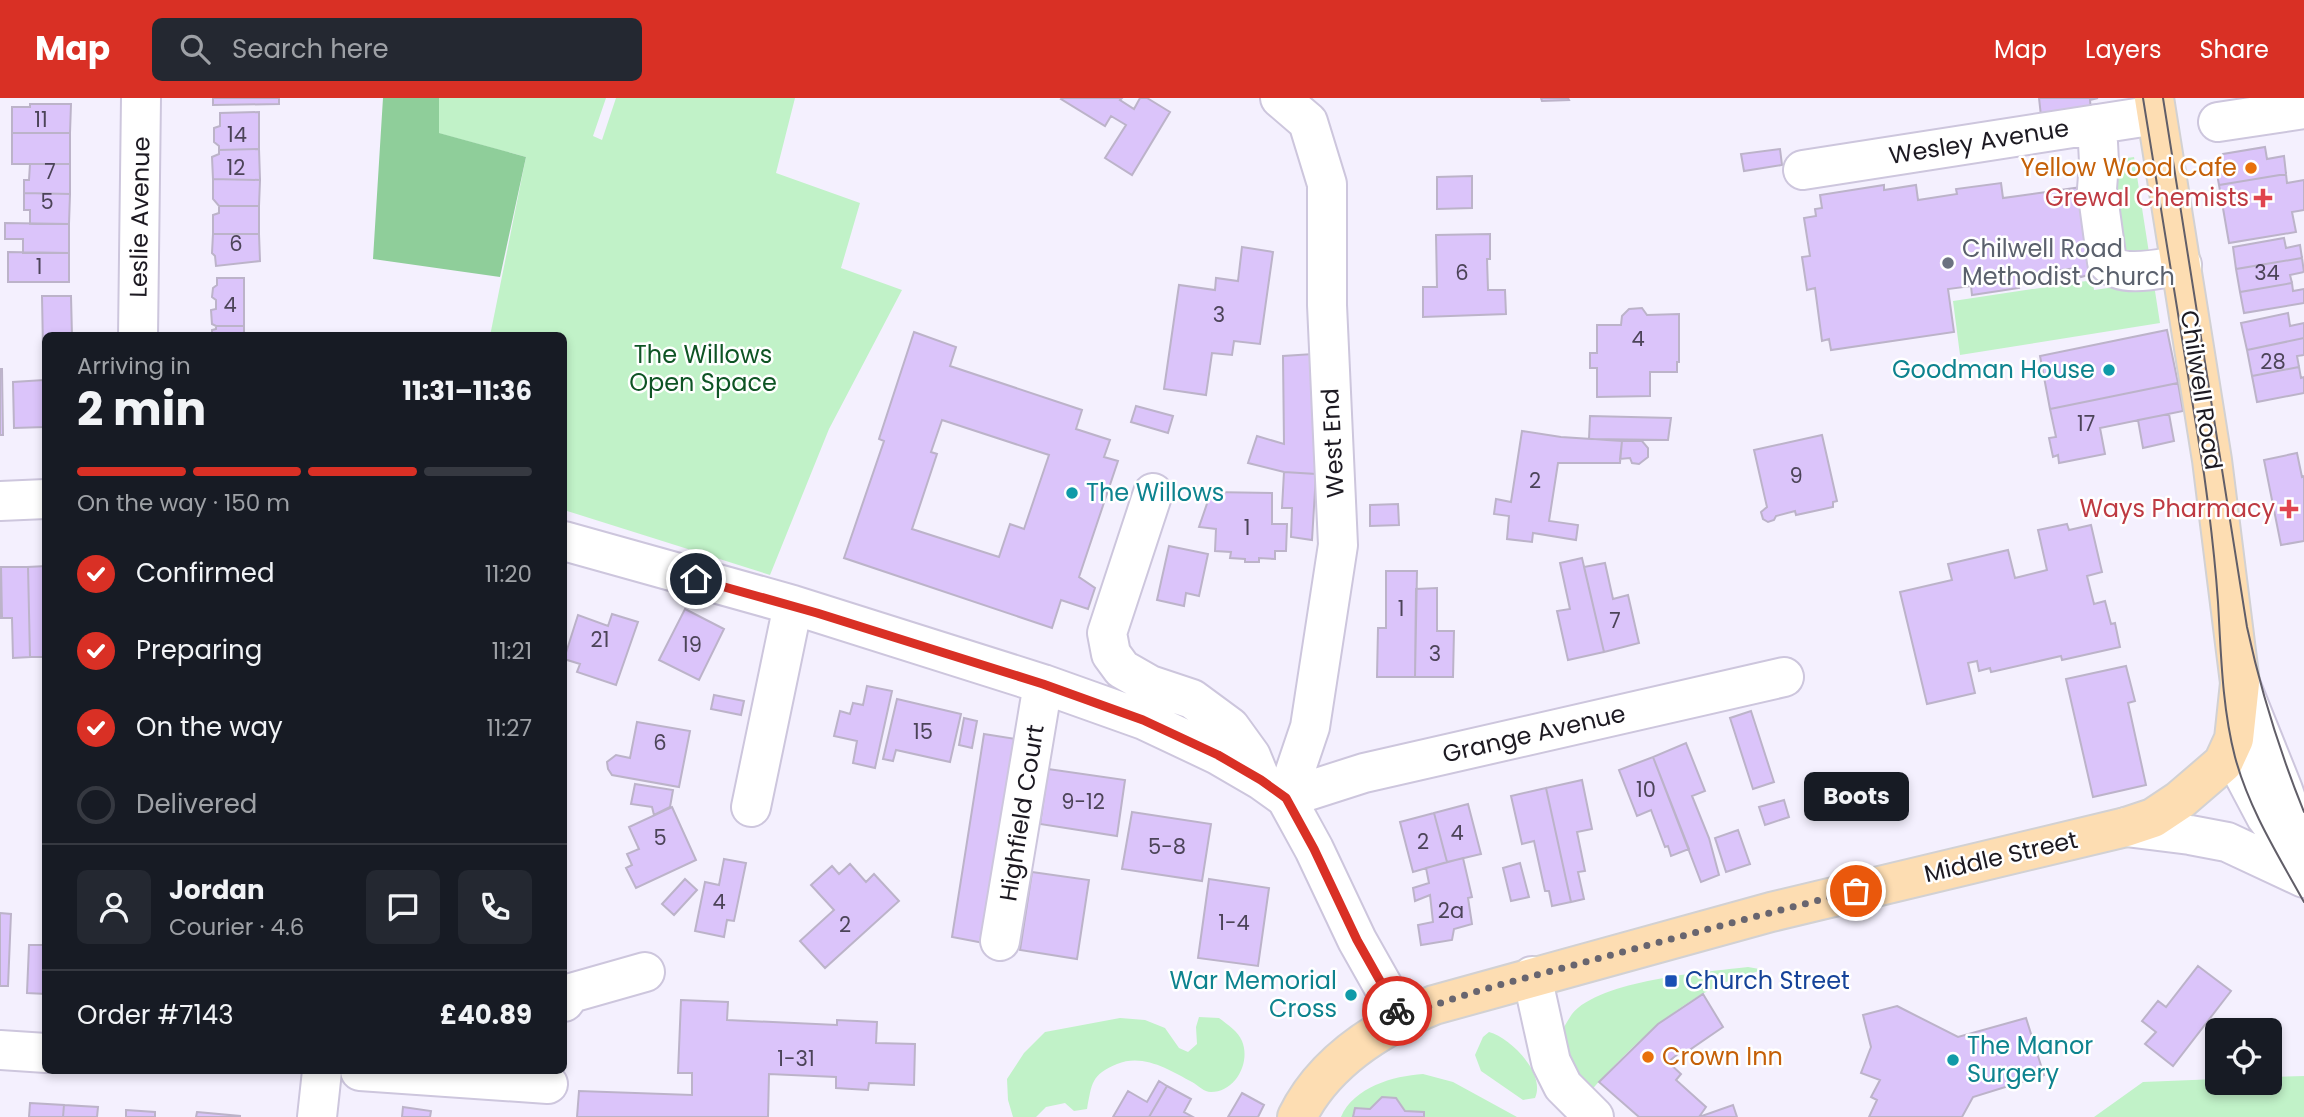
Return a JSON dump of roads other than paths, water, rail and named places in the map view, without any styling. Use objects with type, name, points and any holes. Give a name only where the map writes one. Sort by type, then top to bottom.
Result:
[{"type":"main road","name":"Chilwell Road","points":[[2155,107],[2212,460],[2241,684],[2236,727],[2230,749]]},
{"type":"main road","name":"Middle Street","points":[[1297,1117],[1315,1088],[1353,1050],[1401,1018],[1434,1004],[1771,912],[1920,874],[2126,827],[2153,818],[2180,800],[2223,763],[2230,749]]},
{"type":"street","name":"Leslie Avenue","points":[[138,332],[141,98]]},
{"type":"street","name":"West End","points":[[1273,789],[1310,727],[1338,545],[1327,304],[1327,184],[1315,110],[1280,98]]},
{"type":"street","name":"Wesley Avenue","points":[[1803,170],[2096,124],[2155,107]]},
{"type":"street","points":[[2218,122],[2304,109]]},
{"type":"street","points":[[2096,124],[2099,162],[2097,190],[2107,262],[2113,268],[2131,270],[2182,265]]},
{"type":"street","points":[[1153,493],[1107,633],[1111,654],[1122,669],[1150,685],[1192,699],[1230,727],[1314,849],[1357,940],[1401,1018]]},
{"type":"street","points":[[0,501],[42,499]]},
{"type":"street","points":[[567,542],[793,605],[1043,684],[1143,720],[1218,755],[1273,789]]},
{"type":"street","points":[[751,807],[793,605]]},
{"type":"street","name":"Grange Avenue","points":[[1273,789],[1364,772],[1784,677]]},
{"type":"street","name":"Highfield Court","points":[[1000,941],[1043,684]]},
{"type":"street","name":"Chilwell Road","points":[[2241,684],[2283,790],[2304,852]]},
{"type":"street","points":[[2230,749],[2266,817],[2304,870]]},
{"type":"street","points":[[2126,827],[2227,842],[2304,878]]},
{"type":"street","points":[[567,998],[571,993],[645,972]]},
{"type":"street","points":[[1532,976],[1550,1062],[1563,1086],[1594,1117]]},
{"type":"street","points":[[0,1050],[42,1053]]},
{"type":"street","points":[[317,1117],[322,1074]]},
{"type":"street","points":[[408,1074],[487,1079],[548,1087]]},
{"type":"tram line","points":[[2143,98],[2204,474],[2231,738],[2241,776],[2256,813],[2304,902]]},
{"type":"tram line","points":[[2163,98],[2247,627],[2271,721],[2304,812]]},
{"type":"place","name":"Yellow Wood Cafe","points":[[2251,168]]},
{"type":"place","name":"Grewal Chemists","points":[[2263,198]]},
{"type":"place","name":"Chilwell Road Methodist Church","points":[[1948,263]]},
{"type":"place","name":"Goodman House","points":[[2109,370]]},
{"type":"place","name":"The Willows","points":[[1072,493]]},
{"type":"place","name":"Ways Pharmacy","points":[[2289,509]]},
{"type":"place","name":"Boots","points":[[1856,891]]},
{"type":"place","name":"Church Street","points":[[1671,981]]},
{"type":"place","name":"War Memorial Cross","points":[[1351,995]]},
{"type":"place","name":"Crown Inn","points":[[1648,1057]]},
{"type":"place","name":"The Manor Surgery","points":[[1953,1060]]},
{"type":"park label","name":"The Willows Open Space","points":[[703,369]]}]
